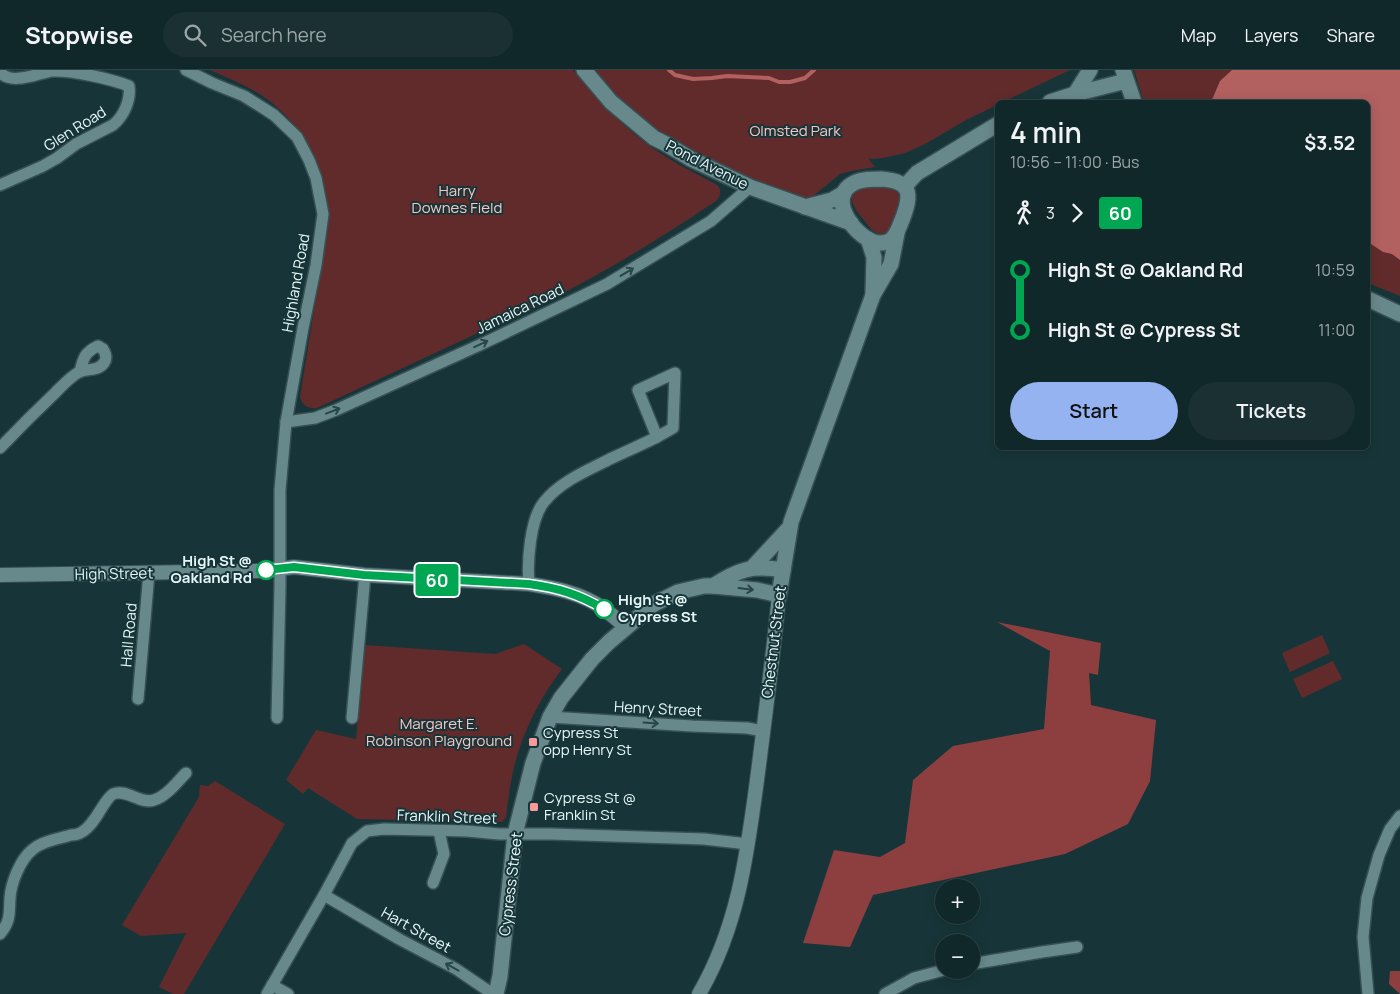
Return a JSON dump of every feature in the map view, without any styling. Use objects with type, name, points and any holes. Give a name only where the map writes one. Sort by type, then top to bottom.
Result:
[{"type":"main road","name":"Pond Avenue","points":[[584,70],[611,102],[654,138],[691,159],[750,187],[851,223]]},
{"type":"main road","points":[[1064,100],[1090,70]]},
{"type":"main road","points":[[1064,100],[1125,76],[1133,100]]},
{"type":"main road","points":[[905,186],[917,173],[995,126]]},
{"type":"main road","points":[[805,207],[832,200],[844,193],[854,182],[863,180],[897,181],[905,186],[908,203],[897,233],[891,240],[883,243],[875,242],[868,239],[851,223],[842,208],[841,202],[844,193]]},
{"type":"main road","name":"Chestnut Street","points":[[779,595],[790,527],[873,295],[891,264],[897,233]]},
{"type":"main road","name":"Chestnut Street","points":[[868,239],[874,257],[873,295]]},
{"type":"main road","points":[[1370,300],[1400,314]]},
{"type":"main road","points":[[752,568],[790,527]]},
{"type":"main road","points":[[713,586],[729,576],[752,568],[764,567],[783,570]]},
{"type":"main road","points":[[626,627],[654,604],[678,592],[704,586],[757,590],[779,595]]},
{"type":"main road","name":"Cypress Street","points":[[494,994],[500,976],[515,834],[533,764],[550,717],[561,698],[592,659],[626,627]]},
{"type":"street","name":"Glen Road","points":[[0,72],[2,75],[11,78],[30,77],[53,70],[68,70],[113,80],[129,86],[130,92],[123,114],[113,126],[76,144],[43,166],[0,185]]},
{"type":"street","name":"Highland Road","points":[[186,70],[244,96],[274,115],[297,136],[316,178],[323,214],[286,422],[280,490],[281,568],[277,718]]},
{"type":"street","name":"Jamaica Road","points":[[286,422],[315,418],[336,410],[484,343],[607,284],[711,220],[750,187]]},
{"type":"street","points":[[0,448],[50,397],[80,372]]},
{"type":"street","points":[[529,584],[528,573],[532,530],[542,503],[552,493],[584,471],[657,437],[673,428],[675,373],[638,390],[657,437]]},
{"type":"street","name":"High Street","points":[[0,575],[149,574],[294,567],[364,575],[529,584],[556,588],[585,598],[604,609],[626,627]]},
{"type":"street","name":"Hall Road","points":[[138,699],[149,574]]},
{"type":"street","points":[[352,718],[364,575]]},
{"type":"street","name":"Chestnut Street","points":[[698,994],[720,952],[736,906],[748,844],[764,730],[779,595]]},
{"type":"street","name":"Henry Street","points":[[550,717],[764,730]]},
{"type":"street","points":[[0,934],[9,920],[13,881],[24,859],[30,852],[37,846],[55,839],[82,833],[95,820],[113,794],[124,794],[145,801],[153,801],[163,795],[186,773]]},
{"type":"street","points":[[1368,994],[1363,937],[1367,898],[1379,856],[1390,829],[1400,816]]},
{"type":"street","name":"Franklin Street","points":[[269,989],[352,843],[367,831],[384,829],[704,839],[748,844]]},
{"type":"street","points":[[433,884],[444,854],[439,831]]},
{"type":"street","name":"Hart Street","points":[[324,895],[399,939],[456,969],[494,994]]},
{"type":"street","points":[[980,962],[1077,947]]},
{"type":"street","points":[[885,994],[914,978],[935,972]]},
{"type":"street","points":[[269,989],[288,994]]},
{"type":"green space","name":"Harry Downes Field","points":[[210,70],[573,70],[627,128],[663,155],[717,185],[720,189],[720,195],[716,201],[658,238],[559,295],[317,408],[311,408],[304,405],[300,397],[325,248],[327,225],[326,205],[318,167],[300,133],[274,105],[258,93]]},
{"type":"green space","name":"Olmsted Park","points":[[594,70],[1070,70],[1007,100],[995,100],[995,106],[905,153],[883,158],[868,158],[875,167],[840,174],[812,197],[796,197],[723,167],[658,135],[636,117],[608,89]]},
{"type":"green space","points":[[1134,70],[1400,70],[1400,296],[1370,284],[1370,100],[1143,100]]},
{"type":"green space","points":[[865,187],[890,187],[899,194],[899,206],[891,230],[888,232],[881,234],[873,231],[853,205],[852,196],[854,192]]},
{"type":"green space","points":[[1322,635],[1330,653],[1290,672],[1282,653]]},
{"type":"green space","name":"Margaret E. Robinson Playground","points":[[524,644],[562,669],[546,691],[527,728],[513,773],[506,817],[502,822],[357,819],[308,788],[303,794],[286,780],[316,730],[356,739],[364,645],[495,654]]},
{"type":"green space","points":[[1333,661],[1342,679],[1302,698],[1293,679]]},
{"type":"green space","points":[[215,781],[285,824],[184,994],[173,994],[159,987],[186,933],[141,936],[122,925],[199,797],[200,785],[208,786]]},
{"type":"shaded area","points":[[1232,70],[1400,70],[1400,260],[1370,243],[1370,100],[1212,100],[1220,81]]},
{"type":"shaded area","points":[[997,622],[1101,643],[1098,675],[1089,673],[1091,705],[1156,720],[1150,781],[1128,824],[1065,854],[948,879],[935,879],[935,882],[873,895],[850,947],[803,943],[834,850],[880,857],[905,843],[913,780],[953,746],[1044,729],[1050,651]]},
{"type":"shaded area","points":[[1390,971],[1400,971],[1400,994],[1389,984]]},
{"type":"waterway","points":[[669,70],[675,75],[693,79],[727,76],[769,78],[779,82],[790,82],[805,78],[814,70]]},
{"type":"bus line","name":"60","points":[[266,570],[294,567],[364,575],[529,584],[556,588],[585,598],[604,609]]},
{"type":"place","name":"High St @ Oakland Rd","points":[[266,570]]},
{"type":"place","name":"High St @ Cypress St","points":[[604,609]]},
{"type":"place","name":"Cypress St opp Henry St","points":[[533,742]]},
{"type":"place","name":"Cypress St @ Franklin St","points":[[534,807]]}]
